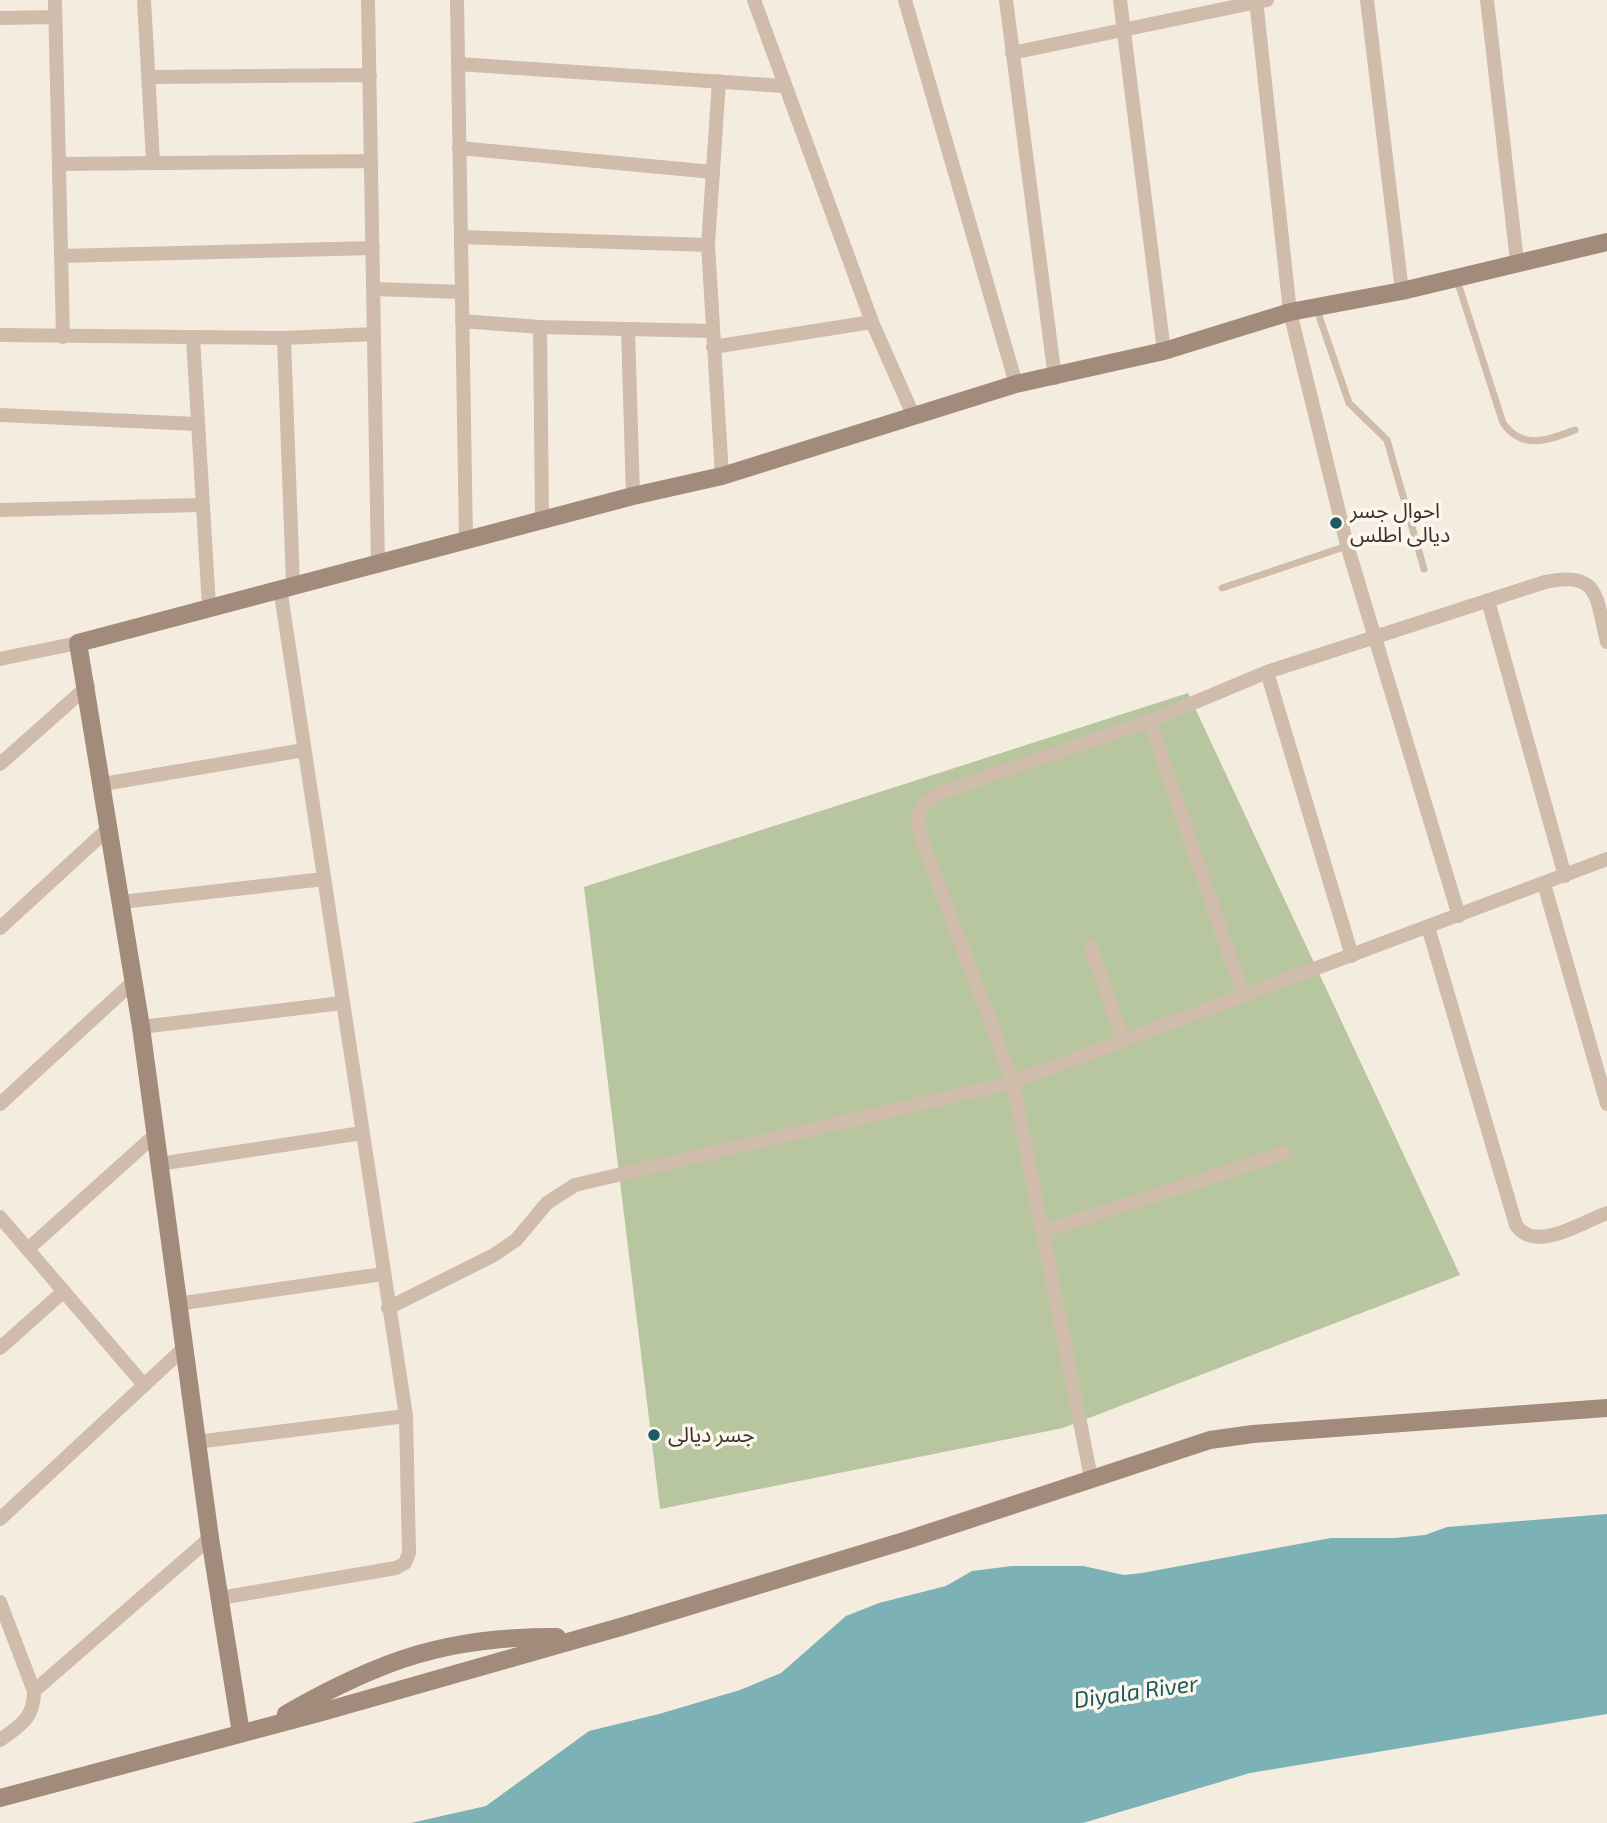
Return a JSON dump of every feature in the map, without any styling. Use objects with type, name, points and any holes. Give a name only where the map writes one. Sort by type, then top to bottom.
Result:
[{"type":"street","points":[[55,0],[62,337]]},
{"type":"street","points":[[144,0],[153,161]]},
{"type":"street","points":[[368,0],[378,566]]},
{"type":"street","points":[[457,0],[466,540]]},
{"type":"street","points":[[754,0],[783,86],[872,322],[914,416]]},
{"type":"street","points":[[905,0],[1016,384]]},
{"type":"street","points":[[1006,0],[1055,378]]},
{"type":"street","points":[[1120,0],[1164,351]]},
{"type":"street","points":[[1367,0],[1402,291]]},
{"type":"street","points":[[1487,0],[1517,261]]},
{"type":"street","points":[[1012,53],[1259,1],[1290,312],[1347,545],[1459,916]]},
{"type":"street","points":[[0,18],[55,17]]},
{"type":"street","points":[[458,64],[783,86]]},
{"type":"street","points":[[150,76],[370,75]]},
{"type":"street","points":[[719,81],[708,245],[722,476]]},
{"type":"street","points":[[459,148],[713,172]]},
{"type":"street","points":[[59,163],[371,161]]},
{"type":"street","points":[[461,237],[708,245]]},
{"type":"street","points":[[0,659],[78,643],[286,587],[378,566],[633,496],[722,476],[1016,384],[1055,378],[1164,351],[1290,312],[1402,291],[1517,261],[1607,242]]},
{"type":"street","points":[[61,257],[373,248]]},
{"type":"street","points":[[373,289],[462,292]]},
{"type":"street","points":[[462,321],[540,327],[712,331]]},
{"type":"street","points":[[713,347],[872,322]]},
{"type":"street","points":[[540,327],[542,520]]},
{"type":"street","points":[[628,328],[633,496]]},
{"type":"street","points":[[0,335],[284,338],[374,334]]},
{"type":"street","points":[[193,338],[209,607]]},
{"type":"street","points":[[220,1598],[396,1568],[405,1563],[409,1553],[406,1416],[304,750],[286,587],[284,338]]},
{"type":"street","points":[[0,415],[197,424]]},
{"type":"street","points":[[0,510],[201,505]]},
{"type":"street","points":[[1091,1478],[1013,1082],[923,842],[917,818],[925,803],[939,793],[1150,721],[1267,672],[1570,576],[1581,579],[1595,595],[1607,642]]},
{"type":"street","points":[[1488,601],[1565,876]]},
{"type":"street","points":[[78,643],[88,686],[141,1027],[196,1442],[241,1733]]},
{"type":"street","points":[[1267,672],[1352,956]]},
{"type":"street","points":[[0,764],[88,686]]},
{"type":"street","points":[[1150,721],[1243,996]]},
{"type":"street","points":[[103,784],[304,750]]},
{"type":"street","points":[[0,928],[109,828]]},
{"type":"street","points":[[388,1308],[494,1255],[516,1240],[547,1203],[575,1185],[1013,1082],[1607,859]]},
{"type":"street","points":[[121,902],[324,880]]},
{"type":"street","points":[[1544,884],[1607,1104]]},
{"type":"street","points":[[1429,927],[1516,1225],[1522,1234],[1531,1238],[1543,1238],[1607,1213]]},
{"type":"street","points":[[1091,947],[1123,1041]]},
{"type":"street","points":[[0,1104],[133,982]]},
{"type":"street","points":[[141,1027],[342,1003]]},
{"type":"street","points":[[159,1164],[362,1133]]},
{"type":"street","points":[[28,1249],[155,1135]]},
{"type":"street","points":[[1042,1232],[1284,1153]]},
{"type":"street","points":[[0,1217],[144,1385]]},
{"type":"street","points":[[177,1304],[383,1274]]},
{"type":"street","points":[[0,1348],[64,1291]]},
{"type":"street","points":[[0,1519],[183,1349]]},
{"type":"street","points":[[5,1793],[267,1726],[579,1637],[908,1540],[1189,1446],[1231,1436],[1607,1408]]},
{"type":"street","points":[[196,1442],[406,1416]]},
{"type":"street","points":[[34,1691],[210,1538]]},
{"type":"street","points":[[0,1602],[34,1691],[34,1707],[27,1721],[0,1740]]},
{"type":"street","points":[[267,1726],[352,1677],[423,1651],[505,1639],[579,1637]]},
{"type":"lane","points":[[1456,277],[1503,423],[1510,434],[1525,441],[1541,443],[1575,430]]},
{"type":"lane","points":[[1316,307],[1349,404],[1387,440],[1424,569]]},
{"type":"lane","points":[[1222,588],[1347,545]]},
{"type":"green space","points":[[1188,693],[1460,1275],[1063,1428],[660,1509],[584,887]]},
{"type":"water","name":"Diyala River","points":[[1607,1514],[1607,1714],[1250,1773],[1083,1823],[411,1823],[486,1806],[589,1731],[740,1690],[781,1673],[846,1616],[879,1603],[946,1586],[972,1571],[1012,1566],[1083,1566],[1124,1575],[1331,1538],[1394,1538],[1425,1535],[1447,1527]]},
{"type":"place","name":"احوال جسر ديالى اطلس","points":[[1336,523]]},
{"type":"place","name":"جسر ديالى","points":[[654,1435]]}]
